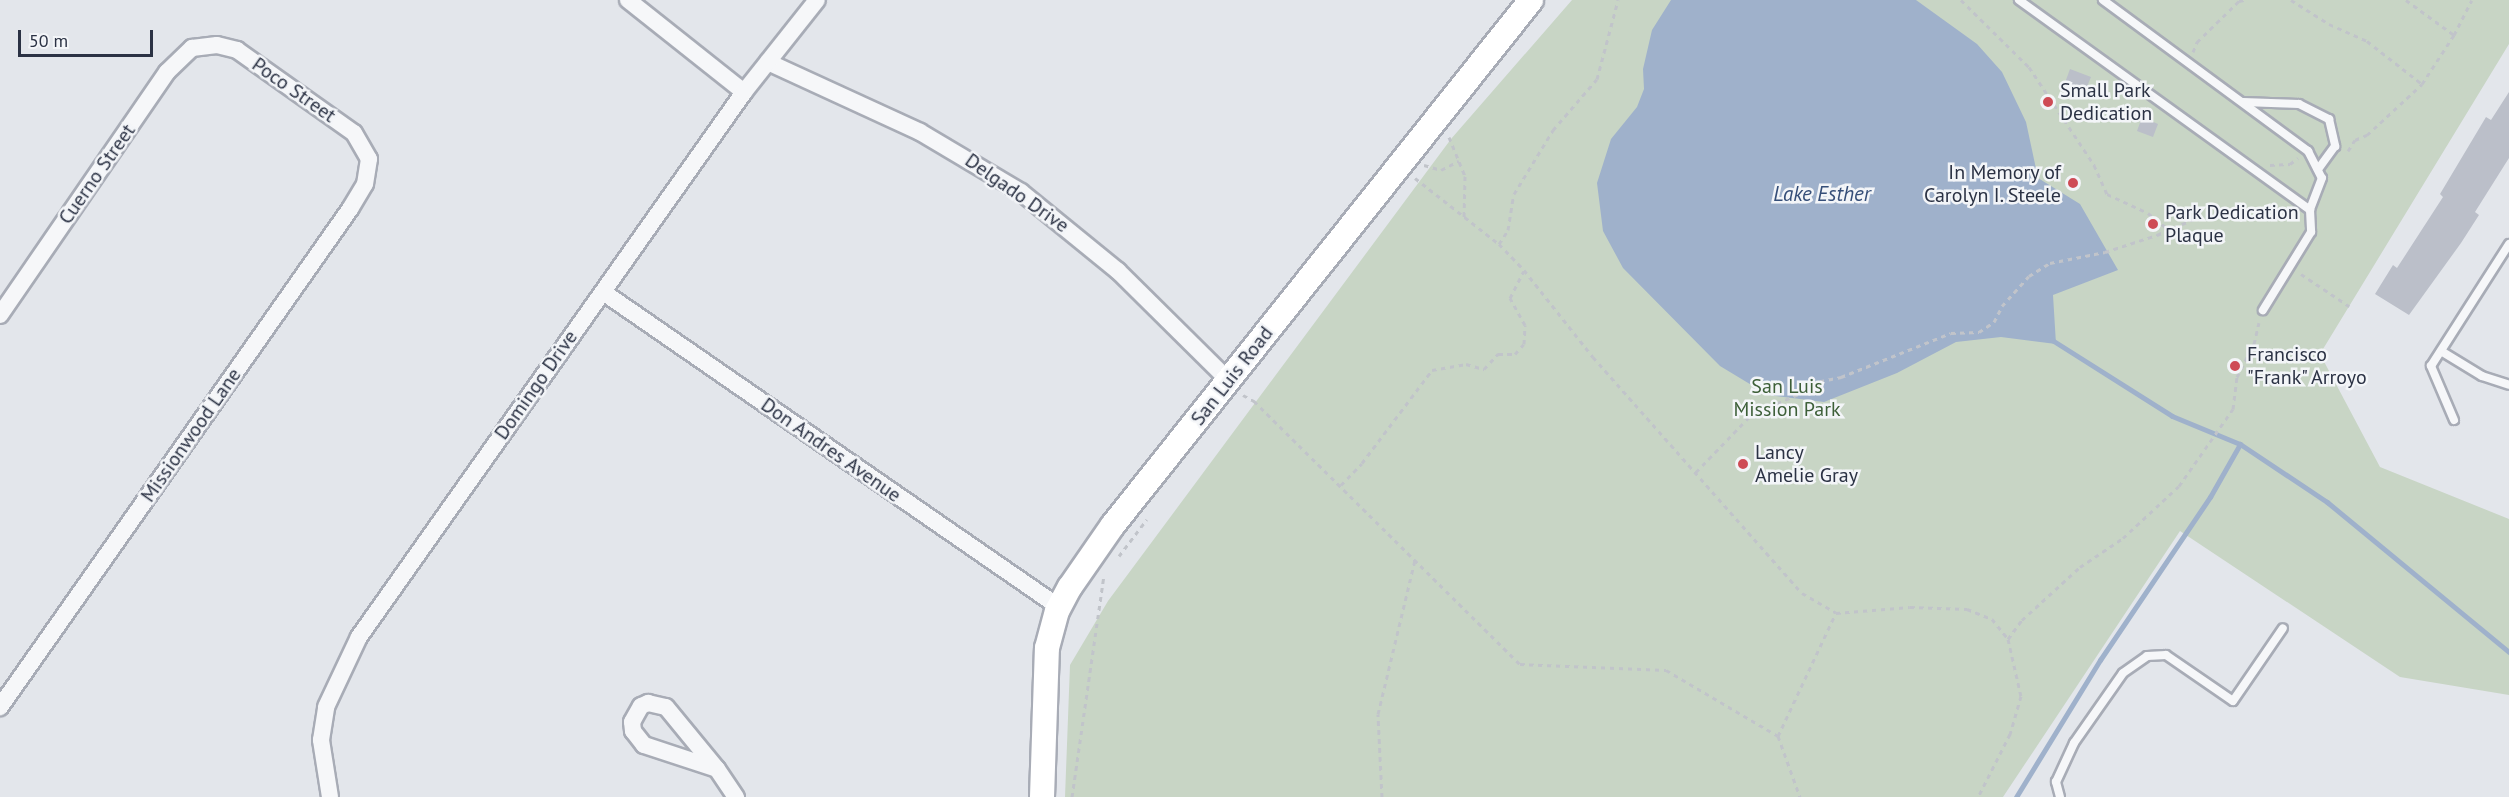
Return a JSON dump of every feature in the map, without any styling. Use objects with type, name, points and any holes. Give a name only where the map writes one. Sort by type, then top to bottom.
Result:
[{"type":"street","points":[[628,0],[744,92]]},
{"type":"street","name":"Domingo Drive","points":[[330,797],[321,740],[326,708],[359,637],[744,92],[817,0]]},
{"type":"street","name":"San Luis Road","points":[[1042,797],[1047,648],[1059,607],[1113,525],[1238,390],[1531,0]]},
{"type":"street","name":"Poco Street","points":[[204,45],[237,50],[354,133],[369,159]]},
{"type":"street","name":"Cuerno Street","points":[[0,315],[167,72],[192,48],[204,45]]},
{"type":"street","name":"Delgado Drive","points":[[768,62],[920,132],[1021,192],[1118,271],[1238,390]]},
{"type":"street","name":"Missionwood Lane","points":[[0,707],[350,209],[365,184],[369,159]]},
{"type":"street","name":"Don Andres Avenue","points":[[603,292],[1059,607]]},
{"type":"street","points":[[717,770],[644,745],[633,731],[632,722],[641,706],[648,703],[666,707],[717,770],[736,797]]},
{"type":"lane","points":[[2019,0],[2255,173],[2278,184],[2310,210]]},
{"type":"lane","points":[[2103,0],[2308,151],[2318,169],[2322,178],[2310,210],[2311,232],[2263,310]]},
{"type":"lane","points":[[2242,102],[2299,104],[2329,119],[2335,146],[2318,169]]},
{"type":"lane","points":[[2454,420],[2431,366],[2509,244]]},
{"type":"lane","points":[[2441,351],[2482,376],[2509,385]]},
{"type":"lane","points":[[2060,797],[2056,782],[2074,743],[2124,673],[2147,656],[2166,655],[2232,701],[2283,628]]},
{"type":"path","points":[[1499,244],[1508,230],[1514,194],[1553,130],[1597,80],[1618,0]]},
{"type":"path","points":[[1961,0],[2029,67],[2094,165],[2107,194],[2148,213],[2169,231]]},
{"type":"path","points":[[2291,0],[2329,24],[2367,41],[2422,84]]},
{"type":"path","points":[[2406,0],[2454,35]]},
{"type":"path","points":[[2342,160],[2355,140],[2367,135],[2422,84],[2454,35],[2472,0]]},
{"type":"path","points":[[1440,139],[1447,131],[1465,176],[1464,219]]},
{"type":"path","points":[[2255,173],[2270,165],[2290,164],[2308,151]]},
{"type":"path","points":[[1405,184],[1427,156]]},
{"type":"path","points":[[1421,164],[1441,170],[1458,160]]},
{"type":"path","points":[[1412,175],[1464,219],[1499,244],[1524,270],[1593,357],[1696,472],[1778,570],[1802,593],[1836,613],[1910,607],[1967,609],[1992,619],[2008,639],[2021,696],[2010,734],[1978,797]]},
{"type":"path","points":[[1696,472],[1727,435],[1752,414],[1799,394],[1811,383],[1841,377],[1951,333],[1979,332],[1994,322],[2002,306],[2029,276],[2050,263],[2105,252],[2157,236],[2201,216]]},
{"type":"path","points":[[2290,266],[2349,306]]},
{"type":"path","points":[[1341,485],[1432,370],[1466,364],[1484,369],[1498,354],[1515,354],[1524,344],[1525,325],[1510,298],[1524,270]]},
{"type":"path","points":[[2008,639],[2022,620],[2080,567],[2123,538],[2179,486],[2233,409],[2237,376],[2254,344],[2263,310]]},
{"type":"path","points":[[1238,390],[1254,401],[1341,485],[1520,664],[1666,670],[1778,736],[1800,797]]},
{"type":"path","points":[[1118,558],[1153,511]]},
{"type":"path","points":[[1382,797],[1378,714],[1415,560]]},
{"type":"path","points":[[1072,797],[1103,577],[1110,568]]},
{"type":"path","points":[[1778,736],[1836,613]]},
{"type":"green space","name":"San Luis Mission Park","points":[[1572,0],[2509,0],[2509,44],[2320,354],[2380,467],[2509,519],[2509,695],[2400,677],[2180,531],[2003,797],[1065,797],[1070,665],[1108,601],[1451,139]]},
{"type":"water","name":"Lake Esther","points":[[1671,0],[1916,0],[1977,44],[2002,72],[2026,122],[2038,178],[2080,204],[2118,270],[2053,295],[2056,344],[2001,337],[1956,342],[1897,373],[1824,402],[1768,395],[1720,366],[1623,268],[1603,231],[1597,183],[1611,139],[1637,107],[1644,89],[1643,69],[1652,30]]},
{"type":"building","points":[[2070,69],[2091,77],[2083,96],[2063,88]]},
{"type":"building","points":[[2509,92],[2509,158],[2475,212],[2479,215],[2409,315],[2375,294],[2393,265],[2397,268],[2443,197],[2440,194],[2486,117],[2491,120]]},
{"type":"building","points":[[2142,117],[2158,124],[2153,137],[2137,131]]},
{"type":"waterway","points":[[2052,340],[2172,416],[2240,444],[2327,502],[2509,652]]},
{"type":"waterway","points":[[2016,797],[2100,660],[2210,497],[2240,444]]},
{"type":"place","name":"Small Park Dedication","points":[[2048,102]]},
{"type":"place","name":"In Memory of Carolyn I. Steele","points":[[2073,183]]},
{"type":"place","name":"Park Dedication Plaque","points":[[2153,224]]},
{"type":"place","name":"Francisco \"Frank\" Arroyo","points":[[2235,366]]},
{"type":"place","name":"Lancy Amelie Gray","points":[[1743,464]]}]
